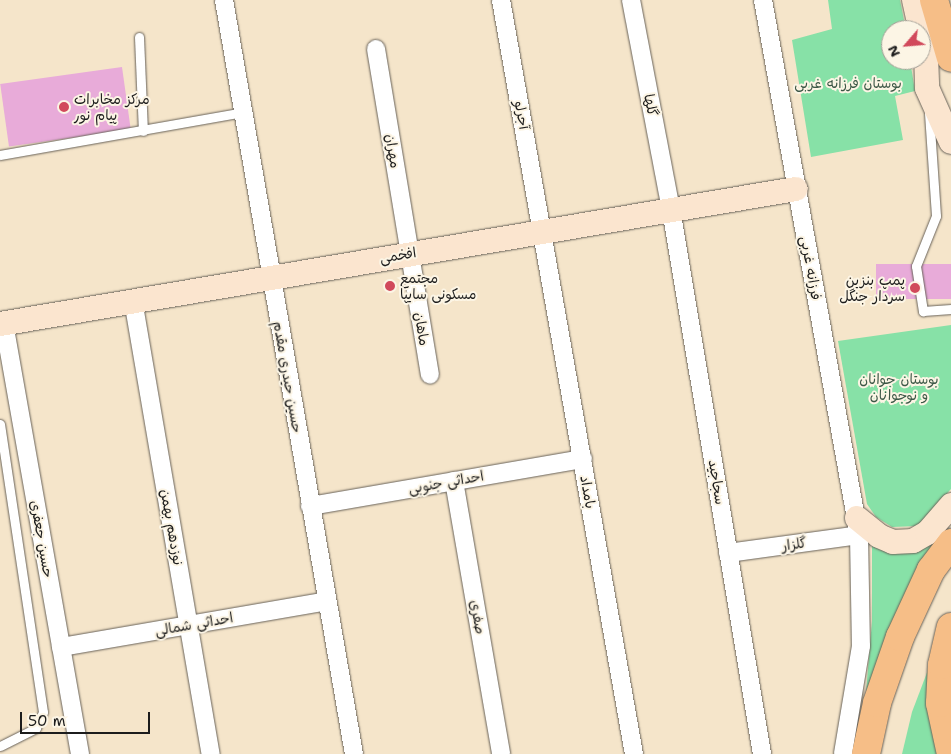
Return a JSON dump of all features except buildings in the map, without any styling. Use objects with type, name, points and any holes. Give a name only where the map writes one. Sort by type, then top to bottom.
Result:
[{"type":"highway","points":[[934,0],[951,58]]},
{"type":"highway","points":[[866,754],[886,674],[912,607],[931,570],[951,543]]},
{"type":"highway","points":[[912,607],[951,568]]},
{"type":"highway","points":[[951,627],[942,665],[940,703],[951,754]]},
{"type":"street","name":"حسین حیدری مقدم","points":[[224,0],[270,276],[354,754]]},
{"type":"street","name":"آجرلو","points":[[501,0],[543,231]]},
{"type":"street","name":"گلها","points":[[631,0],[671,210]]},
{"type":"street","name":"فرزانه غربی","points":[[763,0],[858,527],[861,646],[843,754]]},
{"type":"street","points":[[914,0],[926,54],[927,88],[951,142]]},
{"type":"street","name":"مهران","points":[[376,49],[410,253]]},
{"type":"street","name":"افخمی","points":[[2,324],[270,276],[796,189]]},
{"type":"street","name":"سجاجید","points":[[671,210],[762,754]]},
{"type":"street","name":"بامداد","points":[[543,231],[634,754]]},
{"type":"street","name":"ماهان","points":[[410,253],[430,375]]},
{"type":"street","name":"نوزدهم بهمن","points":[[133,300],[211,754]]},
{"type":"street","name":"حسین جعفری","points":[[2,324],[80,754]]},
{"type":"street","name":"احداثی جنوبی","points":[[310,506],[583,459]]},
{"type":"street","name":"صفری","points":[[454,481],[501,754]]},
{"type":"street","points":[[858,527],[893,542],[913,541],[927,533],[951,505]]},
{"type":"street","name":"گلزار","points":[[728,553],[858,527]]},
{"type":"street","name":"احداثی شمالی","points":[[61,647],[327,601]]},
{"type":"lane","points":[[139,36],[143,131]]},
{"type":"lane","points":[[927,88],[936,216],[916,266],[923,311],[951,310]]},
{"type":"lane","points":[[0,155],[244,112]]},
{"type":"lane","points":[[0,424],[43,712],[36,728],[0,746]]},
{"type":"green space","name":"بوستان فرزانه غربی","points":[[828,0],[900,0],[904,20],[881,20],[881,70],[912,70],[915,91],[895,96],[903,140],[811,157],[792,40],[832,29]]},
{"type":"green space","name":"بوستان جوانان و نوجوانان","points":[[951,325],[951,489],[918,526],[892,527],[876,517],[867,504],[838,341]]},
{"type":"green space","points":[[872,542],[906,552],[941,542],[878,660],[866,692],[872,621]]},
{"type":"green space","points":[[931,662],[940,754],[902,754],[912,712]]},
{"type":"place","name":"مرکز مخابرات پیام نور","points":[[64,107]]},
{"type":"place","name":"مجتمع مسکونی سایپا","points":[[390,286]]},
{"type":"place","name":"پمپ بنزین سردار جنگل","points":[[915,288]]}]
